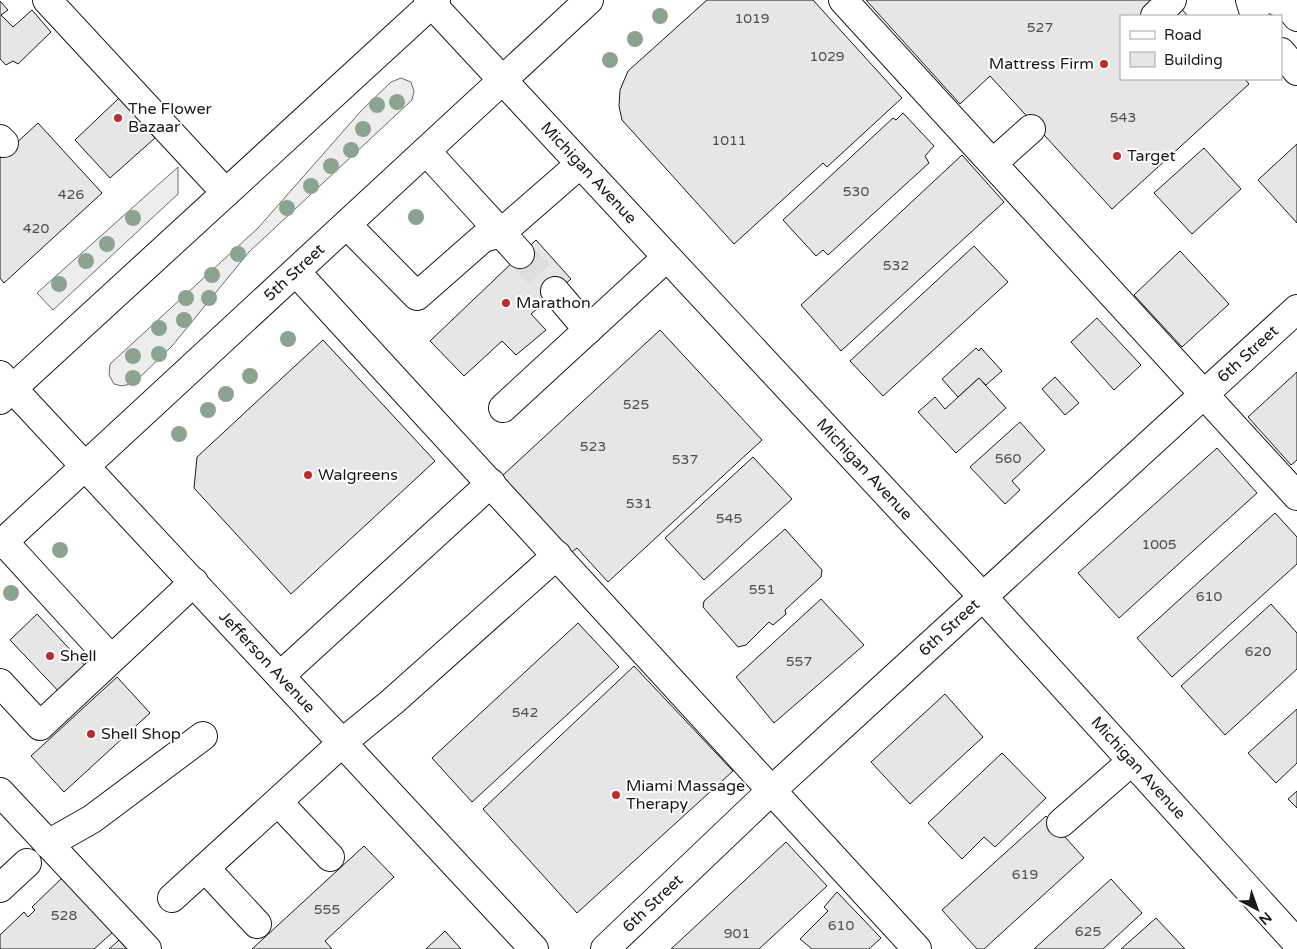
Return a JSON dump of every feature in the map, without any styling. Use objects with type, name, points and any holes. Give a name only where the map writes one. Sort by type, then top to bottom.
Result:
[{"type":"street","points":[[47,0],[226,193]]},
{"type":"street","name":"5th Street","points":[[2,544],[589,0]]},
{"type":"street","points":[[842,0],[1297,496]]},
{"type":"street","points":[[1156,15],[1172,0]]},
{"type":"street","points":[[1250,0],[1255,15]]},
{"type":"street","points":[[1274,0],[1288,7],[1297,17]]},
{"type":"street","points":[[4,388],[226,193],[432,1]]},
{"type":"street","name":"Michigan Avenue","points":[[432,1],[501,81],[983,597],[1297,943]]},
{"type":"street","points":[[1282,53],[1297,70]]},
{"type":"street","points":[[993,163],[1031,129]]},
{"type":"street","points":[[426,151],[520,254]]},
{"type":"street","points":[[347,225],[416,296],[483,238],[500,233],[579,165]]},
{"type":"street","points":[[503,408],[666,258]]},
{"type":"street","points":[[296,272],[917,949]]},
{"type":"street","points":[[555,291],[588,330]]},
{"type":"street","name":"6th Street","points":[[605,949],[772,790],[1297,309]]},
{"type":"street","name":"Jefferson Avenue","points":[[4,388],[86,467],[534,949]]},
{"type":"street","points":[[281,675],[491,483]]},
{"type":"street","points":[[2,544],[111,659]]},
{"type":"street","points":[[172,898],[343,742],[392,702],[556,555]]},
{"type":"street","points":[[0,683],[40,726],[194,582]]},
{"type":"street","points":[[48,844],[92,819],[203,736]]},
{"type":"street","points":[[1061,823],[1132,760]]},
{"type":"street","points":[[0,792],[147,949]]},
{"type":"street","points":[[278,802],[330,857]]},
{"type":"street","points":[[0,888],[27,863]]},
{"type":"street","points":[[206,868],[257,924]]},
{"type":"shaded area","points":[[401,78],[411,82],[414,91],[412,100],[249,252],[172,346],[134,383],[122,386],[114,384],[109,375],[110,364],[258,228],[361,111],[391,82]]},
{"type":"shaded area","points":[[178,167],[178,194],[53,310],[37,293]]},
{"type":"building","points":[[707,0],[813,0],[902,98],[827,167],[823,163],[734,244],[622,120],[619,106],[620,90],[628,71]]},
{"type":"building","name":"Target","points":[[866,0],[1173,0],[1187,15],[1120,15],[1120,80],[1246,80],[1249,84],[1112,209],[990,76],[960,104]]},
{"type":"building","points":[[0,1],[8,10],[1,15],[13,27],[32,10],[51,32],[18,64],[13,61],[6,65],[0,59]]},
{"type":"building","name":"The Flower Bazaar","points":[[119,98],[155,138],[110,178],[75,140]]},
{"type":"building","points":[[903,113],[934,146],[925,156],[929,163],[828,255],[823,250],[816,256],[783,220],[893,118],[896,120]]},
{"type":"building","points":[[38,123],[102,193],[4,283],[0,278],[0,158]]},
{"type":"building","points":[[1297,144],[1297,223],[1258,180]]},
{"type":"building","points":[[1204,148],[1241,189],[1192,234],[1154,193]]},
{"type":"building","points":[[962,155],[1004,202],[841,351],[801,305]]},
{"type":"building","name":"Marathon","points":[[536,240],[571,279],[531,314],[546,330],[516,355],[502,341],[464,376],[430,341]]},
{"type":"building","points":[[974,246],[1008,282],[883,396],[850,361]]},
{"type":"building","points":[[1180,251],[1229,304],[1182,347],[1134,295]]},
{"type":"building","points":[[1097,318],[1141,365],[1114,390],[1071,342]]},
{"type":"building","points":[[660,330],[762,440],[608,582],[577,548],[572,552],[502,476]]},
{"type":"building","name":"Walgreens","points":[[323,340],[435,461],[291,594],[194,488],[197,457]]},
{"type":"building","points":[[976,348],[979,351],[981,348],[1002,371],[986,385],[979,378],[958,397],[942,379]]},
{"type":"building","points":[[1297,372],[1297,460],[1291,465],[1248,417]]},
{"type":"building","points":[[1055,377],[1079,403],[1065,415],[1042,389]]},
{"type":"building","points":[[979,378],[1006,408],[956,453],[918,412],[935,397],[945,409]]},
{"type":"building","points":[[1020,422],[1045,450],[1012,481],[1020,490],[1005,504],[970,467]]},
{"type":"building","points":[[1217,448],[1257,493],[1119,618],[1078,573]]},
{"type":"building","points":[[753,457],[792,499],[704,580],[665,538]]},
{"type":"building","points":[[1275,513],[1297,537],[1297,564],[1172,677],[1137,638]]},
{"type":"building","points":[[785,529],[822,570],[821,577],[785,610],[786,614],[773,625],[769,622],[746,645],[738,647],[703,607],[704,601]]},
{"type":"building","points":[[821,599],[864,645],[774,723],[736,677]]},
{"type":"building","points":[[1271,604],[1297,633],[1297,669],[1225,735],[1181,686]]},
{"type":"building","name":"Shell","points":[[37,614],[90,671],[63,696],[10,640]]},
{"type":"building","points":[[578,623],[619,667],[472,802],[432,758]]},
{"type":"building","points":[[634,666],[733,771],[577,913],[483,809]]},
{"type":"building","name":"Shell Shop","points":[[117,677],[150,713],[64,792],[31,756]]},
{"type":"building","points":[[945,694],[983,737],[910,804],[871,762]]},
{"type":"building","points":[[1297,709],[1297,763],[1276,783],[1248,753]]},
{"type":"building","points":[[1002,753],[1046,798],[995,847],[984,837],[962,859],[928,823]]},
{"type":"building","points":[[1297,791],[1297,808],[1288,799]]},
{"type":"building","points":[[1046,816],[1084,858],[984,949],[977,949],[942,910]]},
{"type":"building","points":[[786,842],[827,886],[759,949],[671,949]]},
{"type":"building","points":[[364,846],[394,877],[325,941],[332,949],[252,949]]},
{"type":"building","points":[[63,877],[113,932],[94,949],[0,949],[0,935],[24,912],[28,917],[35,910],[32,907]]},
{"type":"building","points":[[1111,879],[1142,913],[1103,949],[1034,949]]},
{"type":"building","points":[[837,892],[881,938],[869,949],[812,949],[800,939],[828,911],[824,907]]},
{"type":"building","points":[[1156,918],[1185,949],[1121,949]]},
{"type":"building","points":[[445,931],[461,949],[426,949]]},
{"type":"building","points":[[119,940],[127,949],[109,949]]},
{"type":"tunnel","points":[[520,254],[555,291]]},
{"type":"place","name":"Mattress Firm","points":[[1104,64]]},
{"type":"place","name":"The Flower Bazaar","points":[[118,118]]},
{"type":"place","name":"Target","points":[[1117,156]]},
{"type":"place","name":"Marathon","points":[[506,303]]},
{"type":"place","name":"Walgreens","points":[[308,475]]},
{"type":"place","name":"Shell","points":[[50,656]]},
{"type":"place","name":"Shell Shop","points":[[91,734]]},
{"type":"place","name":"Miami Massage Therapy","points":[[616,795]]}]
